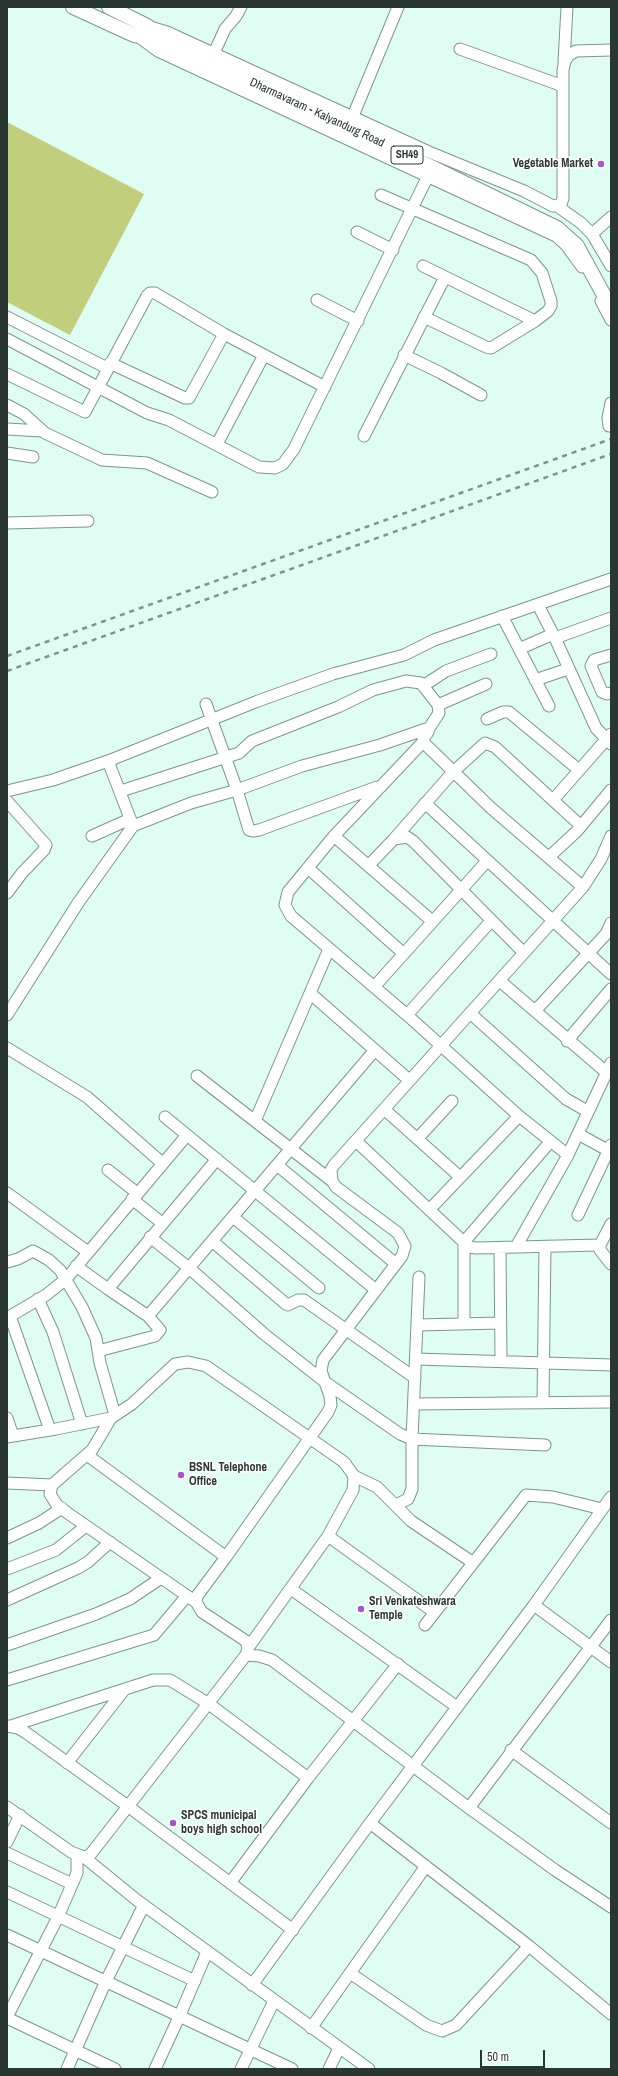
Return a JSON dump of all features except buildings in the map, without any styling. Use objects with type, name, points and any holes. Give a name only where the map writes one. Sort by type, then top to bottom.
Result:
[{"type":"main road","name":"Dharmavaram - Kalyandurg Road","points":[[73,7],[143,32],[349,127],[557,228],[577,246],[611,308]]},
{"type":"main road","name":"Dharmavaram - Kalyandurg Road","points":[[108,7],[143,32]]},
{"type":"street","points":[[214,53],[225,29],[236,16],[241,7]]},
{"type":"street","points":[[353,116],[398,7]]},
{"type":"street","points":[[557,206],[563,203],[564,198],[563,70],[567,7]]},
{"type":"street","points":[[143,32],[167,32],[429,152],[524,191],[549,204],[557,206],[581,223],[592,234],[611,266]]},
{"type":"street","points":[[143,32],[158,51],[556,236],[566,245],[582,267],[611,320]]},
{"type":"street","points":[[460,49],[563,86]]},
{"type":"street","points":[[563,70],[569,55],[576,51],[611,50]]},
{"type":"street","points":[[7,339],[99,386],[147,413],[169,420],[259,466],[275,468],[283,464],[294,449],[428,176]]},
{"type":"street","points":[[381,195],[524,256],[538,267],[549,294],[551,306],[535,321],[491,348],[424,317]]},
{"type":"street","points":[[592,234],[611,217]]},
{"type":"street","points":[[357,232],[393,250]]},
{"type":"street","points":[[423,266],[535,321]]},
{"type":"street","points":[[364,436],[445,277]]},
{"type":"street","points":[[7,374],[85,412],[146,296],[150,293],[159,295],[224,334],[325,387]]},
{"type":"street","points":[[317,300],[358,321]]},
{"type":"street","points":[[7,317],[109,365],[185,398],[189,398],[224,334]]},
{"type":"street","points":[[217,444],[264,355]]},
{"type":"street","points":[[404,355],[482,395]]},
{"type":"street","points":[[609,426],[608,418],[611,403]]},
{"type":"street","points":[[7,405],[24,414],[42,431],[102,460],[147,463],[212,492]]},
{"type":"street","points":[[7,429],[42,431]]},
{"type":"street","points":[[7,453],[33,457]]},
{"type":"street","points":[[7,523],[88,521]]},
{"type":"street","points":[[7,791],[53,780],[108,761],[258,701],[333,674],[404,655],[434,640],[611,580]]},
{"type":"street","points":[[538,606],[554,636],[596,728],[609,739],[553,800]]},
{"type":"street","points":[[502,616],[549,706]]},
{"type":"street","points":[[519,649],[611,618]]},
{"type":"street","points":[[422,686],[446,671],[491,654]]},
{"type":"street","points":[[611,654],[594,660],[591,666],[602,692],[606,694],[611,693]]},
{"type":"street","points":[[535,680],[568,669]]},
{"type":"street","points":[[121,791],[239,753],[252,741],[373,690],[406,681],[415,681],[422,686],[438,705],[439,713],[428,730],[423,742],[334,836],[288,892],[285,905],[291,916],[407,1015],[519,1116],[550,1142],[568,1154]]},
{"type":"street","points":[[438,705],[486,684]]},
{"type":"street","points":[[206,704],[237,790],[249,830],[254,831],[381,786]]},
{"type":"street","points":[[487,719],[503,712],[509,712],[579,770]]},
{"type":"street","points":[[92,836],[191,803],[237,790],[302,766],[380,744],[426,729],[428,730]]},
{"type":"street","points":[[423,742],[491,808],[583,887]]},
{"type":"street","points":[[369,865],[454,772],[480,746],[485,743],[490,744],[581,826]]},
{"type":"street","points":[[108,761],[132,822]]},
{"type":"street","points":[[549,857],[609,796]]},
{"type":"street","points":[[7,801],[46,845],[44,850],[8,890]]},
{"type":"street","points":[[426,804],[611,974]]},
{"type":"street","points":[[7,1015],[78,903],[132,822]]},
{"type":"street","points":[[334,836],[432,921]]},
{"type":"street","points":[[332,1182],[331,1170],[334,1165],[583,887],[601,859],[611,836]]},
{"type":"street","points":[[394,838],[406,837],[413,841],[524,953]]},
{"type":"street","points":[[374,987],[487,861]]},
{"type":"street","points":[[308,868],[404,954]]},
{"type":"street","points":[[407,1015],[491,920]]},
{"type":"street","points":[[535,1011],[606,934],[611,923]]},
{"type":"street","points":[[254,1122],[329,949]]},
{"type":"street","points":[[500,981],[567,1041],[609,1068],[587,1111],[568,1154],[516,1248]]},
{"type":"street","points":[[567,1041],[611,989]]},
{"type":"street","points":[[310,993],[409,1080]]},
{"type":"street","points":[[470,1013],[566,1099],[587,1111]]},
{"type":"street","points":[[7,1048],[86,1097],[162,1163]]},
{"type":"street","points":[[148,1316],[374,1050]]},
{"type":"street","points":[[7,1680],[154,1634],[199,1592],[226,1557],[328,1412],[331,1405],[330,1396],[321,1371],[321,1365],[404,1251],[405,1246],[401,1237],[197,1076]]},
{"type":"street","points":[[418,1138],[452,1102]]},
{"type":"street","points":[[384,1108],[460,1177]]},
{"type":"street","points":[[430,1209],[519,1116]]},
{"type":"street","points":[[165,1117],[376,1290]]},
{"type":"street","points":[[578,1134],[610,1149],[578,1215]]},
{"type":"street","points":[[50,1430],[9,1317],[66,1279],[187,1135]]},
{"type":"street","points":[[356,1141],[464,1242],[476,1248],[600,1245]]},
{"type":"street","points":[[464,1324],[464,1242],[550,1142]]},
{"type":"street","points":[[108,1289],[150,1237],[217,1160]]},
{"type":"street","points":[[276,1166],[396,1264]]},
{"type":"street","points":[[108,1170],[162,1223]]},
{"type":"street","points":[[7,1193],[88,1252]]},
{"type":"street","points":[[233,1217],[319,1288]]},
{"type":"street","points":[[611,1224],[600,1245],[600,1250],[611,1264]]},
{"type":"street","points":[[150,1237],[189,1268],[264,1334],[325,1382],[400,1434],[412,1439],[546,1445]]},
{"type":"street","points":[[212,1241],[286,1304],[288,1305],[298,1300],[304,1300],[415,1378]]},
{"type":"street","points":[[543,1403],[545,1247]]},
{"type":"street","points":[[500,1248],[501,1361]]},
{"type":"street","points":[[7,1262],[18,1259],[33,1251],[38,1252],[56,1264],[85,1313],[96,1338],[113,1417],[88,1455],[52,1485],[50,1494],[53,1500],[86,1526],[191,1599],[202,1612],[246,1641],[247,1652]]},
{"type":"street","points":[[76,1266],[148,1316],[159,1327],[159,1334],[98,1351]]},
{"type":"street","points":[[396,1505],[411,1495],[419,1277]]},
{"type":"street","points":[[38,1299],[53,1332],[82,1424]]},
{"type":"street","points":[[418,1325],[500,1323]]},
{"type":"street","points":[[416,1359],[611,1365]]},
{"type":"street","points":[[7,1418],[10,1436],[50,1430],[113,1417],[132,1404],[175,1364],[181,1362],[196,1363],[206,1366],[344,1462],[354,1476],[377,1487],[416,1524],[472,1562]]},
{"type":"street","points":[[414,1404],[611,1402]]},
{"type":"street","points":[[88,1455],[226,1557]]},
{"type":"street","points":[[81,1856],[90,1855],[96,1851],[247,1652],[328,1536],[353,1490],[354,1476]]},
{"type":"street","points":[[7,1483],[52,1485]]},
{"type":"street","points":[[425,1625],[472,1562],[526,1495],[553,1497],[602,1509]]},
{"type":"street","points":[[252,1985],[370,1823],[534,1605],[611,1497]]},
{"type":"street","points":[[7,1538],[39,1523],[62,1508]]},
{"type":"street","points":[[7,1569],[56,1550],[86,1526]]},
{"type":"street","points":[[328,1536],[434,1612]]},
{"type":"street","points":[[7,1600],[78,1568],[88,1562],[110,1542]]},
{"type":"street","points":[[7,1645],[96,1614],[130,1599],[161,1578]]},
{"type":"street","points":[[291,1589],[457,1707]]},
{"type":"street","points":[[534,1605],[611,1662]]},
{"type":"street","points":[[469,1808],[611,1620]]},
{"type":"street","points":[[247,1652],[272,1660],[469,1808],[555,1870],[611,1907]]},
{"type":"street","points":[[230,1883],[308,1778],[354,1722],[398,1664]]},
{"type":"street","points":[[9,1726],[158,1679],[170,1680],[209,1704],[308,1778]]},
{"type":"street","points":[[67,1763],[124,1690]]},
{"type":"street","points":[[9,1726],[25,1732],[293,1930]]},
{"type":"street","points":[[512,1750],[611,1823]]},
{"type":"street","points":[[7,1807],[81,1856],[144,1905],[310,2028],[369,2069]]},
{"type":"street","points":[[7,1842],[20,1815]]},
{"type":"street","points":[[370,1823],[529,1946],[611,2014]]},
{"type":"street","points":[[7,1853],[72,1884]]},
{"type":"street","points":[[81,1856],[72,1884],[58,1917],[7,2017],[115,2069]]},
{"type":"street","points":[[310,2028],[426,1866]]},
{"type":"street","points":[[7,1892],[122,1948],[195,1981]]},
{"type":"street","points":[[67,2069],[106,1981],[144,1905]]},
{"type":"street","points":[[7,1935],[180,2015],[292,2069]]},
{"type":"street","points":[[350,1973],[426,2025],[442,2031],[456,2025],[529,1946]]},
{"type":"street","points":[[155,2069],[208,1952]]},
{"type":"street","points":[[241,2069],[274,2001]]},
{"type":"street","points":[[328,2069],[339,2048]]},
{"type":"green space","points":[[7,122],[144,194],[70,335],[7,302]]},
{"type":"railway","points":[[7,656],[611,439]]},
{"type":"railway","points":[[7,671],[611,454]]},
{"type":"place","name":"Vegetable Market","points":[[601,164]]},
{"type":"place","name":"BSNL Telephone Office","points":[[181,1475]]},
{"type":"place","name":"Sri Venkateshwara Temple","points":[[361,1609]]},
{"type":"place","name":"SPCS municipal boys high school","points":[[173,1823]]}]
